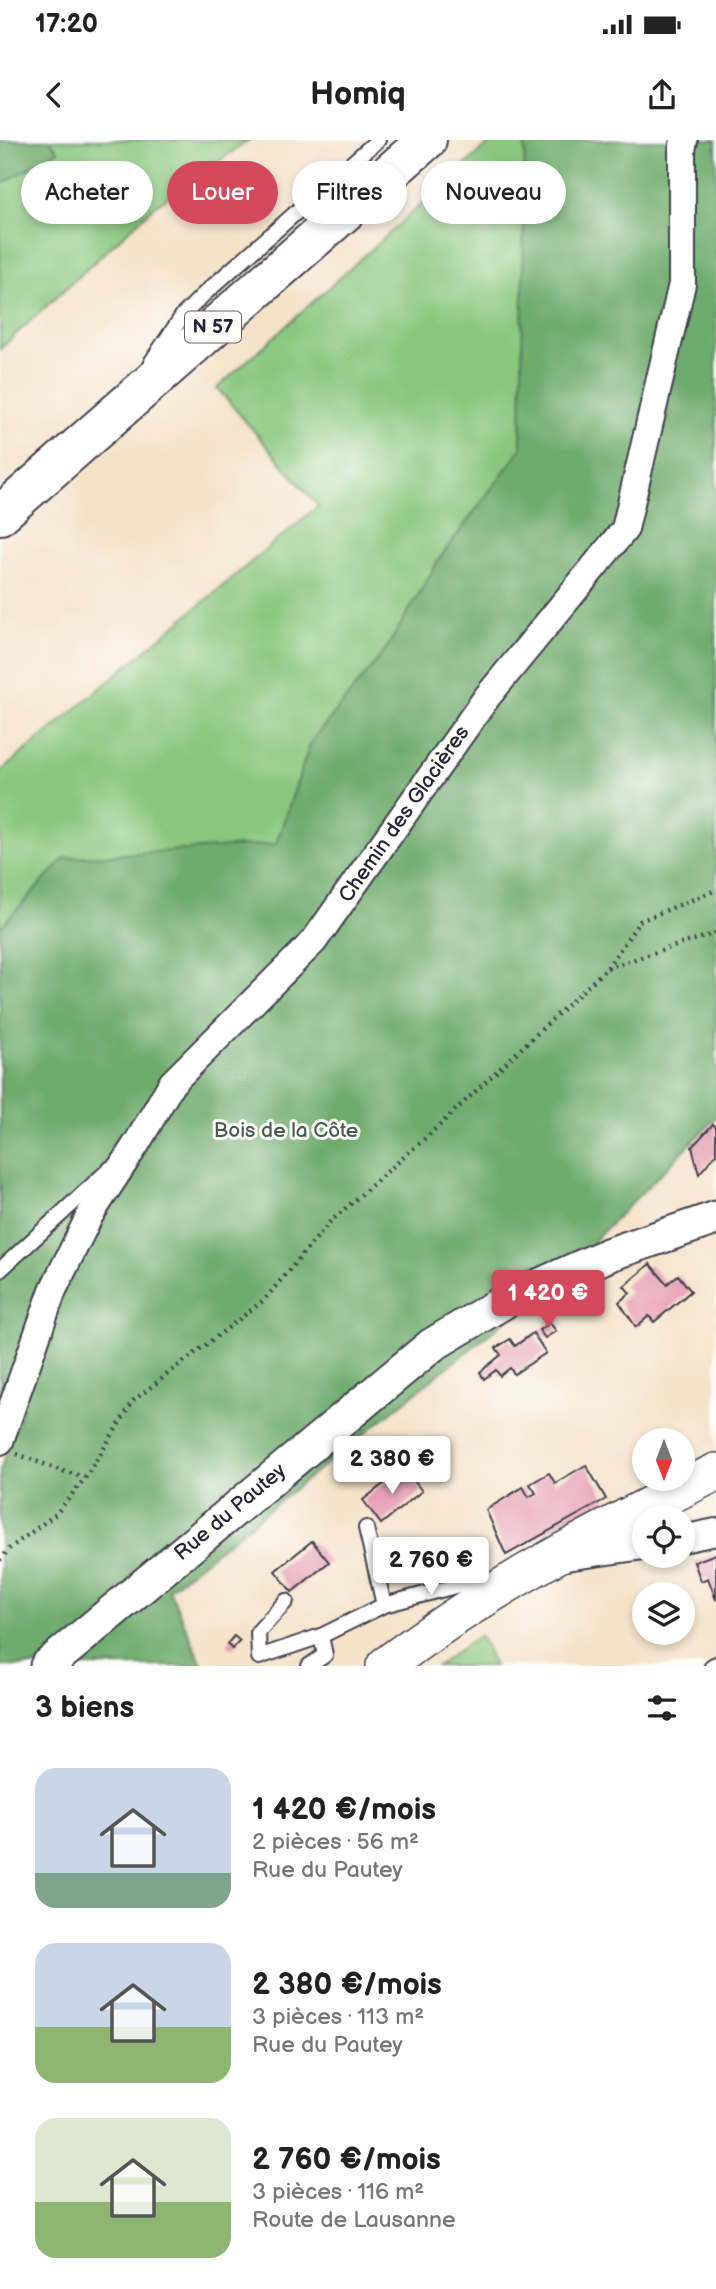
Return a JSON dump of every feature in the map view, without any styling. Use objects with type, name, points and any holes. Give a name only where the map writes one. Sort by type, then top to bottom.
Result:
[{"type":"main road","name":"N 57","points":[[0,515],[427,140]]},
{"type":"main road","points":[[385,1666],[422,1638],[513,1578],[716,1472]]},
{"type":"street","name":"Chemin des Glacières","points":[[6,1447],[52,1290],[90,1215],[172,1083],[314,941],[487,697],[625,530],[682,284],[684,140]]},
{"type":"street","name":"Rue du Pautey","points":[[47,1666],[432,1345],[507,1300],[587,1264],[716,1218]]},
{"type":"street","points":[[695,1536],[716,1532]]},
{"type":"street","points":[[546,1559],[632,1548]]},
{"type":"lane","points":[[121,409],[183,315],[378,140]]},
{"type":"lane","points":[[0,1270],[137,1143]]},
{"type":"lane","points":[[366,1528],[384,1605]]},
{"type":"lane","points":[[286,1601],[258,1632],[259,1657],[321,1636],[384,1605],[470,1582],[513,1578]]},
{"type":"lane","points":[[309,1666],[325,1655],[321,1636]]},
{"type":"path","points":[[0,1560],[9,1548],[56,1514],[86,1477],[134,1400],[264,1300],[330,1222],[430,1134],[607,968],[640,921],[716,890]]},
{"type":"path","points":[[607,968],[716,933]]},
{"type":"path","points":[[6,1447],[62,1471],[86,1477]]},
{"type":"green space","points":[[0,140],[50,140],[58,151],[41,161],[21,161],[21,173],[0,185]]},
{"type":"green space","points":[[50,140],[249,140],[219,161],[167,161],[167,198],[153,208],[153,161],[41,161],[58,151]]},
{"type":"green space","points":[[493,140],[525,140],[525,161],[470,161]]},
{"type":"green space","name":"Bois de la Côte","points":[[525,140],[716,140],[716,1118],[547,1288],[169,1589],[203,1666],[0,1666],[0,1470],[23,1407],[0,1397],[0,928],[65,858],[276,844],[311,742],[385,651],[440,558],[521,449],[524,224],[566,224],[566,161],[525,161]]},
{"type":"green space","points":[[21,173],[21,224],[135,224],[0,349],[0,185]]},
{"type":"green space","points":[[421,205],[421,224],[524,224],[521,449],[440,558],[385,651],[311,742],[276,845],[65,858],[0,928],[0,772],[318,506],[217,388],[400,224],[407,224],[407,217]]},
{"type":"green space","points":[[480,1635],[494,1666],[437,1666]]},
{"type":"building","points":[[713,1124],[716,1127],[716,1154],[699,1174],[692,1147]]},
{"type":"building","points":[[650,1264],[667,1284],[678,1275],[691,1291],[654,1322],[649,1316],[636,1327],[619,1302],[630,1293],[624,1286]]},
{"type":"building","points":[[550,1323],[556,1331],[545,1338],[539,1330]]},
{"type":"building","points":[[533,1333],[546,1353],[514,1374],[510,1368],[500,1376],[496,1370],[484,1379],[480,1372],[501,1355],[496,1348],[510,1339],[515,1346]]},
{"type":"building","points":[[586,1465],[606,1499],[506,1555],[486,1510],[523,1487],[529,1497],[536,1493],[530,1484],[549,1473],[555,1483]]},
{"type":"building","points":[[404,1468],[422,1491],[381,1524],[363,1500]]},
{"type":"building","points":[[312,1541],[329,1562],[292,1592],[275,1571]]},
{"type":"building","points":[[716,1554],[716,1600],[708,1578],[701,1581],[695,1562]]},
{"type":"building","points":[[234,1636],[240,1641],[232,1649],[227,1644]]}]
